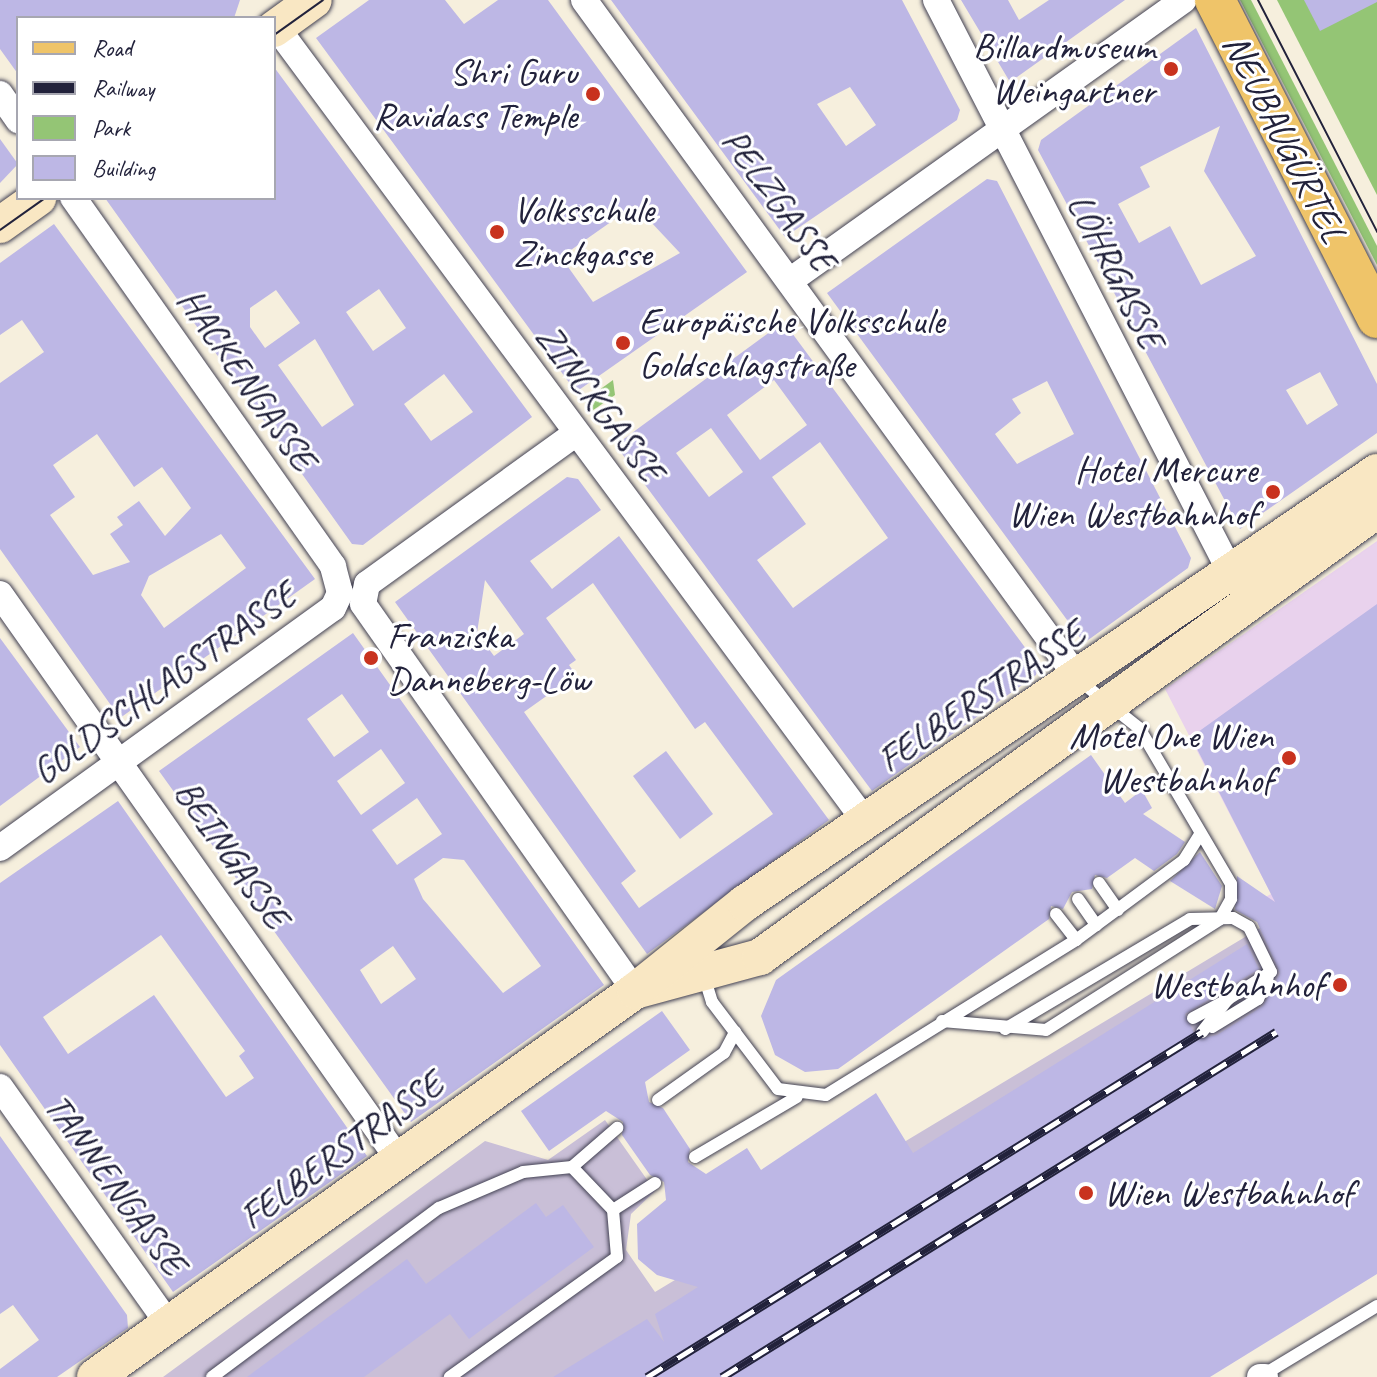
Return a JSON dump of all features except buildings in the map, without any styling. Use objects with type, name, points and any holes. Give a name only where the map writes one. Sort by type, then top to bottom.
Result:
[{"type":"main road","points":[[276,26],[314,0]]},
{"type":"main road","name":"NEUBAUGÜRTEL","points":[[1215,0],[1377,318]]},
{"type":"main road","points":[[0,225],[35,200]]},
{"type":"main road","name":"FELBERSTRASSE","points":[[95,1377],[635,991],[745,903],[868,825],[1080,681],[1377,472]]},
{"type":"main road","name":"FELBERSTRASSE","points":[[635,991],[704,978],[760,957],[1377,510]]},
{"type":"main road","points":[[1327,547],[1377,538]]},
{"type":"street","name":"PELZGASSE","points":[[584,0],[791,280],[1080,681]]},
{"type":"street","name":"LÖHRGASSE","points":[[936,0],[1232,575]]},
{"type":"street","points":[[791,280],[1183,0]]},
{"type":"street","name":"ZINCKGASSE","points":[[276,30],[868,825]]},
{"type":"street","points":[[0,94],[16,117]]},
{"type":"street","name":"HACKENGASSE","points":[[74,200],[333,566],[340,583],[333,608]]},
{"type":"street","points":[[575,434],[367,584],[368,616],[635,991]]},
{"type":"street","name":"BEINGASSE","points":[[0,594],[399,1160]]},
{"type":"street","name":"GOLDSCHLAGSTRASSE","points":[[0,848],[333,608]]},
{"type":"street","name":"TANNENGASSE","points":[[0,1087],[170,1326]]},
{"type":"lane","points":[[939,1021],[978,1019],[1005,1029],[1046,1030],[1220,919],[1231,884],[1139,728],[1107,706],[1080,681]]},
{"type":"lane","points":[[695,1157],[797,1097],[826,1095],[849,1083],[939,1021],[1076,940],[1184,860],[1200,834]]},
{"type":"lane","points":[[1099,883],[1118,910]]},
{"type":"lane","points":[[1078,899],[1096,925]]},
{"type":"lane","points":[[745,903],[737,925],[705,963],[704,978],[735,1032],[778,1089],[797,1097]]},
{"type":"lane","points":[[1056,914],[1076,940]]},
{"type":"lane","points":[[1220,919],[1249,927],[1270,964],[1268,978],[1246,1006],[1202,1032],[1228,999]]},
{"type":"lane","points":[[1193,1018],[1268,978]]},
{"type":"lane","points":[[658,1100],[724,1053],[735,1032]]},
{"type":"lane","points":[[212,1377],[439,1208],[523,1172],[572,1167],[617,1128]]},
{"type":"lane","points":[[450,1377],[609,1269],[619,1243],[613,1210],[572,1167]]},
{"type":"lane","points":[[613,1210],[655,1183]]},
{"type":"lane","points":[[1263,1376],[1377,1306]]},
{"type":"shaded area","points":[[1377,541],[1377,1128],[1260,900],[1271,894],[1165,689]]},
{"type":"shaded area","name":"Westbahnhof","points":[[1260,928],[1377,1165],[1124,1377],[163,1377],[485,1141],[548,1160],[605,1120],[655,1191],[631,1214],[626,1250],[655,1292]]},
{"type":"green space","points":[[1240,0],[1251,0],[1377,246],[1377,265]]},
{"type":"green space","points":[[1277,0],[1377,0],[1377,195]]},
{"type":"green space","points":[[613,380],[615,395],[592,411],[584,401]]},
{"type":"tram line","points":[[276,34],[323,0]]},
{"type":"tram line","points":[[1258,0],[1377,232]]},
{"type":"tram line","points":[[0,230],[42,200]]},
{"type":"railway","points":[[647,1377],[1202,1032]]},
{"type":"railway","points":[[722,1377],[1276,1032]]},
{"type":"place","name":"Billardmuseum Weingartner","points":[[1171,69]]},
{"type":"place","name":"Shri Guru Ravidass Temple","points":[[593,94]]},
{"type":"place","name":"Volksschule Zinckgasse","points":[[497,232]]},
{"type":"place","name":"Europäische Volksschule Goldschlagstraße","points":[[623,343]]},
{"type":"place","name":"Hotel Mercure Wien Westbahnhof","points":[[1273,492]]},
{"type":"place","name":"Franziska Danneberg-Löw","points":[[371,658]]},
{"type":"place","name":"Motel One Wien Westbahnhof","points":[[1289,758]]},
{"type":"place","name":"Westbahnhof","points":[[1340,985]]},
{"type":"place","name":"Wien Westbahnhof","points":[[1086,1193]]}]
